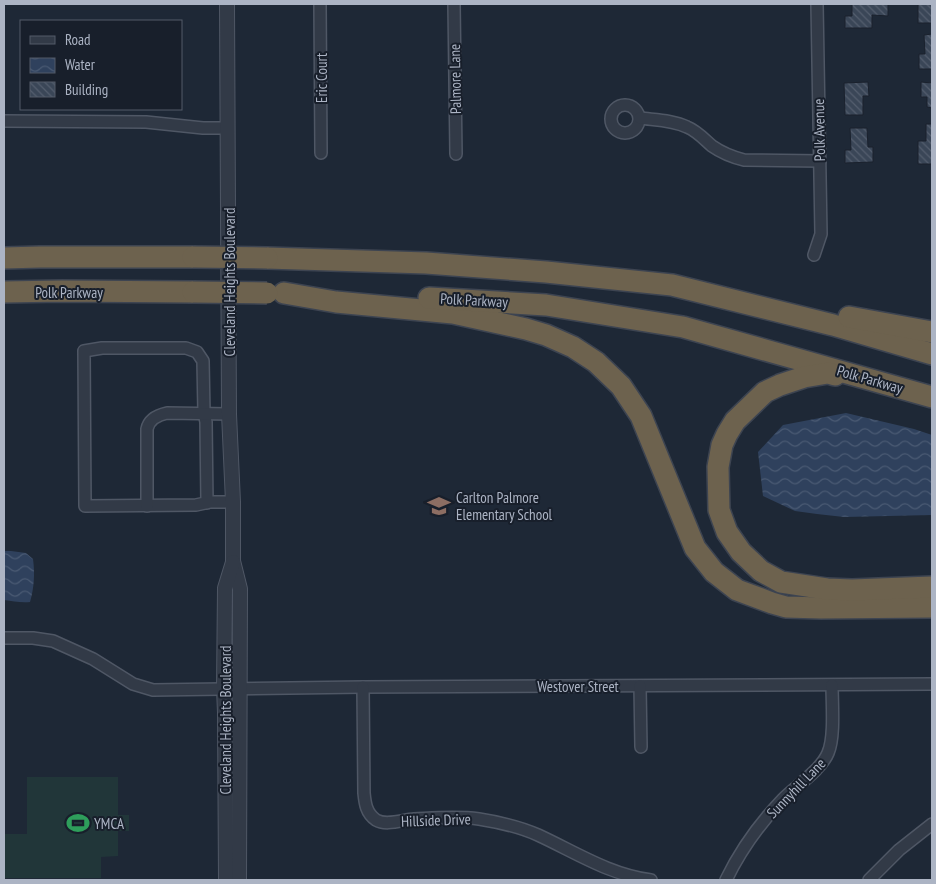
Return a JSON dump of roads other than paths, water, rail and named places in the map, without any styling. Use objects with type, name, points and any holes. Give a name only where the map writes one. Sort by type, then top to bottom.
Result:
[{"type":"highway","points":[[4,258],[267,258],[426,264],[546,272],[672,285],[932,332]]},
{"type":"highway","points":[[672,285],[833,325],[932,354]]},
{"type":"highway","name":"Polk Parkway","points":[[4,292],[276,293],[450,298],[546,305],[683,327],[930,396]]},
{"type":"highway","points":[[276,293],[336,302],[453,313],[526,329],[546,335],[573,347],[596,362],[621,386],[641,416],[695,548],[714,572],[738,590],[786,607],[932,606]]},
{"type":"highway","points":[[930,396],[828,374],[804,377],[780,384],[765,392],[735,421],[726,434],[718,467],[718,487],[719,510],[727,532],[741,552],[761,571],[781,582],[827,589],[852,590],[932,586]]},
{"type":"street","name":"Cleveland Heights Boulevard","points":[[227,4],[233,561],[240,590],[239,880]]},
{"type":"street","name":"Eric Court","points":[[320,4],[321,153]]},
{"type":"street","name":"Palmore Lane","points":[[454,4],[456,154]]},
{"type":"street","name":"Polk Avenue","points":[[814,255],[821,234],[817,4]]},
{"type":"street","points":[[640,118],[681,124],[700,135],[712,146],[734,158],[744,160],[820,160]]},
{"type":"street","points":[[4,121],[146,122],[203,128],[228,128]]},
{"type":"street","points":[[207,503],[203,361],[197,352],[186,348],[102,348],[84,350],[85,506],[196,505],[233,502]]},
{"type":"street","points":[[147,506],[148,424],[157,416],[167,413],[230,414]]},
{"type":"street","name":"Cleveland Heights Boulevard","points":[[226,880],[225,588],[233,561]]},
{"type":"street","name":"Westover Street","points":[[4,638],[33,638],[53,641],[94,659],[133,684],[153,690],[932,684]]},
{"type":"street","name":"Sunnyhill Lane","points":[[726,880],[757,829],[783,800],[822,764],[828,753],[832,731],[832,684]]},
{"type":"street","points":[[640,686],[641,747]]},
{"type":"street","name":"Hillside Drive","points":[[362,687],[364,793],[366,808],[376,820],[389,822],[463,817],[504,824],[537,835],[616,872],[651,880]]},
{"type":"street","points":[[869,880],[899,850],[932,824]]},
{"type":"water","points":[[846,413],[932,435],[932,515],[844,517],[817,514],[795,511],[763,496],[758,452],[783,425]]},
{"type":"water","points":[[4,551],[26,553],[33,559],[34,581],[30,602],[4,600]]},
{"type":"place","name":"Carlton Palmore Elementary School","points":[[439,506]]},
{"type":"place","name":"YMCA","points":[[78,823]]}]
